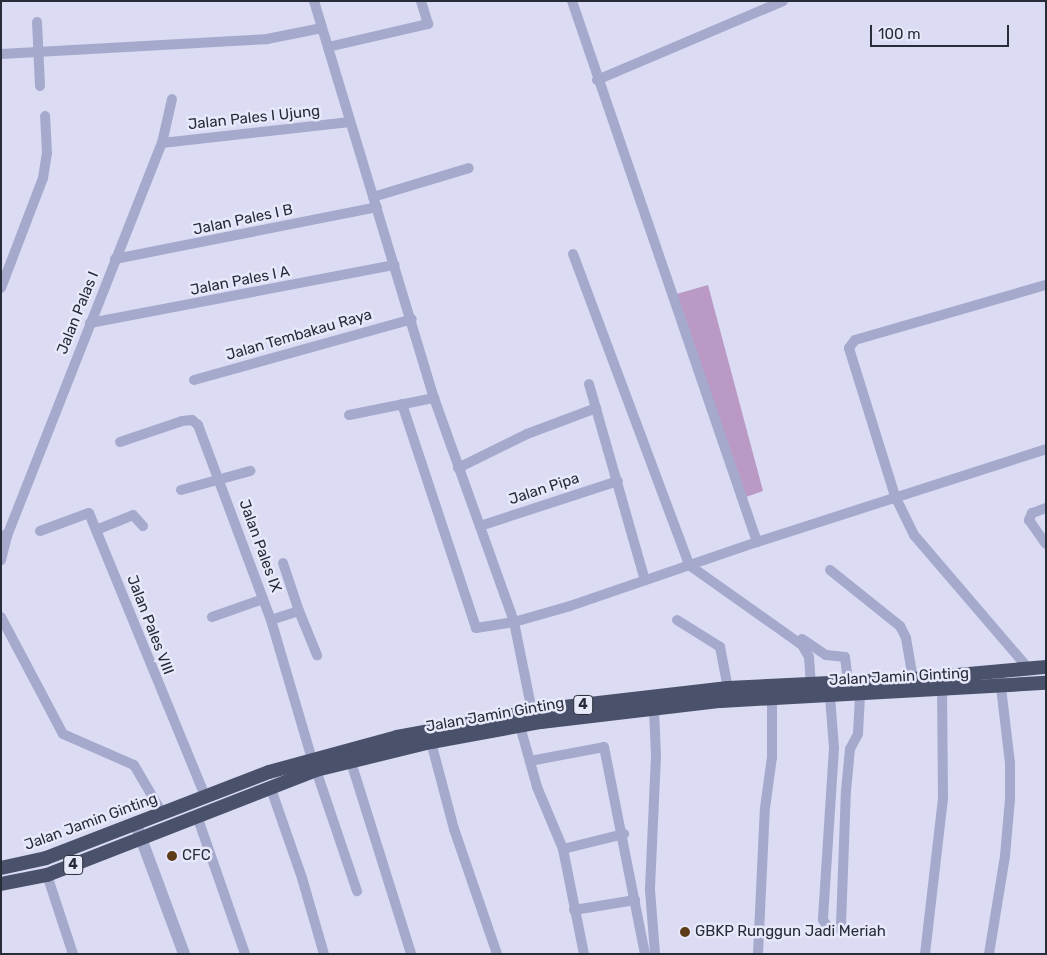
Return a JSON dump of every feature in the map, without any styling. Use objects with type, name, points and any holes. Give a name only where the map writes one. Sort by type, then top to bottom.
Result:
[{"type":"highway","name":"Jalan Jamin Ginting","points":[[1,868],[46,858],[205,796],[314,765],[397,737],[728,688],[913,679],[1046,667]]},
{"type":"highway","name":"Jalan Jamin Ginting","points":[[2,885],[47,875],[270,786],[314,765],[351,762],[431,742],[520,726],[537,715],[654,710],[772,699],[860,696],[1046,683]]},
{"type":"street","points":[[314,1],[412,319],[434,398],[514,622],[537,715]]},
{"type":"street","points":[[328,47],[428,24],[421,1]]},
{"type":"street","points":[[572,1],[597,80],[757,542]]},
{"type":"street","points":[[597,80],[783,1]]},
{"type":"street","points":[[36,22],[40,86]]},
{"type":"street","points":[[1,54],[267,39],[322,28]]},
{"type":"street","name":"Jalan Palas I","points":[[1,560],[4,535],[162,143],[172,99]]},
{"type":"street","points":[[1,288],[44,178],[47,153],[45,116]]},
{"type":"street","name":"Jalan Pales I Ujung","points":[[162,143],[350,122]]},
{"type":"street","points":[[373,197],[468,168]]},
{"type":"street","name":"Jalan Pales I B","points":[[115,259],[377,207]]},
{"type":"street","points":[[573,254],[692,564],[802,645],[809,657],[811,684]]},
{"type":"street","name":"Jalan Pales I A","points":[[90,323],[395,265]]},
{"type":"street","points":[[1028,668],[914,534],[895,496],[849,348],[851,343],[1046,285]]},
{"type":"street","name":"Jalan Tembakau Raya","points":[[194,380],[412,319]]},
{"type":"street","points":[[589,384],[645,580]]},
{"type":"street","points":[[349,415],[434,398]]},
{"type":"street","points":[[402,404],[473,626],[479,629],[514,622],[895,496],[1046,449]]},
{"type":"street","points":[[458,468],[527,434],[596,408]]},
{"type":"street","name":"Jalan Pales IX","points":[[120,442],[192,420],[198,425],[271,620],[314,765],[358,890]]},
{"type":"street","points":[[181,490],[250,471]]},
{"type":"street","name":"Jalan Pipa","points":[[480,526],[618,481]]},
{"type":"street","points":[[1046,508],[1032,513],[1029,520],[1046,544]]},
{"type":"street","name":"Jalan Pales VIII","points":[[40,531],[85,512],[89,513],[205,796]]},
{"type":"street","points":[[96,530],[132,515],[143,526]]},
{"type":"street","points":[[283,563],[317,656]]},
{"type":"street","points":[[692,564],[824,654],[845,656],[848,682]]},
{"type":"street","points":[[830,570],[900,626],[906,638],[913,679]]},
{"type":"street","points":[[212,617],[263,599]]},
{"type":"street","points":[[271,620],[299,611]]},
{"type":"street","points":[[1,617],[63,734],[134,765],[162,813]]},
{"type":"street","points":[[677,620],[720,647],[728,688]]},
{"type":"street","points":[[989,954],[1005,856],[1010,799],[1010,763],[999,671]]},
{"type":"street","points":[[925,954],[943,799],[942,690]]},
{"type":"street","points":[[830,697],[834,748],[823,920],[830,929],[840,927],[844,889],[846,792],[850,748],[858,734],[860,696]]},
{"type":"street","points":[[758,954],[766,808],[772,757],[772,699]]},
{"type":"street","points":[[654,710],[656,756],[650,890],[655,954]]},
{"type":"street","points":[[520,726],[530,761],[563,849],[584,954]]},
{"type":"street","points":[[431,742],[454,829],[497,954]]},
{"type":"street","points":[[530,761],[604,747],[624,834],[645,954]]},
{"type":"street","points":[[834,748],[850,748]]},
{"type":"street","points":[[351,762],[411,954]]},
{"type":"street","points":[[270,786],[302,878],[324,954]]},
{"type":"street","points":[[832,791],[846,792]]},
{"type":"street","points":[[197,816],[245,954]]},
{"type":"street","points":[[830,823],[845,823]]},
{"type":"street","points":[[135,824],[142,838],[184,954]]},
{"type":"street","points":[[563,849],[624,834]]},
{"type":"street","points":[[827,856],[844,858]]},
{"type":"street","points":[[47,875],[73,954]]},
{"type":"street","points":[[825,888],[844,889]]},
{"type":"street","points":[[574,910],[635,900]]},
{"type":"shaded area","points":[[708,285],[763,491],[746,497],[673,295]]},
{"type":"place","name":"CFC","points":[[172,856]]},
{"type":"place","name":"GBKP Runggun Jadi Meriah","points":[[685,932]]}]
